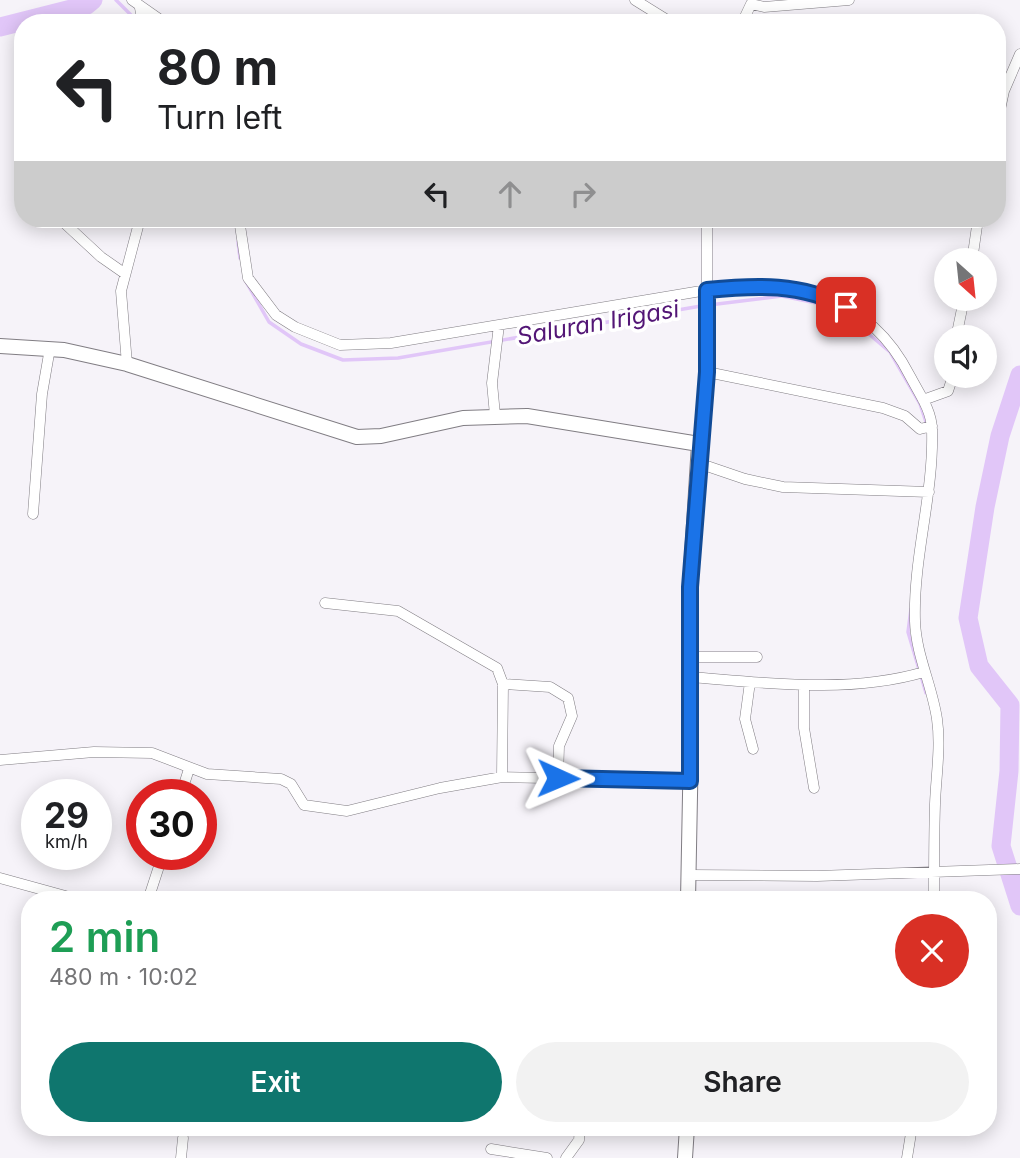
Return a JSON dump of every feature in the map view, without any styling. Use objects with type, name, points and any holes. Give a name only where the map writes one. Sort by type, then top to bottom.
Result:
[{"type":"street","points":[[635,0],[658,14]]},
{"type":"street","points":[[751,2],[764,7],[849,0]]},
{"type":"street","points":[[136,4],[151,14]]},
{"type":"street","points":[[1006,86],[1020,54]]},
{"type":"street","points":[[70,228],[101,257],[124,273]]},
{"type":"street","points":[[127,364],[121,311],[124,273],[137,228]]},
{"type":"street","points":[[240,228],[245,269],[256,291],[276,315],[327,341],[363,346],[707,291],[771,286],[803,290],[833,300],[862,317],[884,336],[896,351],[923,400],[927,427],[928,492],[915,620],[920,673],[938,734],[934,891]]},
{"type":"street","points":[[688,891],[690,587],[699,443],[707,372],[708,228]]},
{"type":"street","points":[[974,248],[977,228]]},
{"type":"street","points":[[495,415],[492,383],[499,325]]},
{"type":"street","points":[[0,346],[50,348],[127,364],[357,437],[381,436],[436,423],[495,415],[527,416],[699,443]]},
{"type":"street","points":[[33,514],[42,394],[50,348]]},
{"type":"street","points":[[707,372],[883,408],[927,427]]},
{"type":"street","points":[[923,400],[947,391],[948,388]]},
{"type":"street","points":[[698,463],[734,476],[783,486],[928,492]]},
{"type":"street","points":[[325,603],[398,611],[494,664],[500,671],[503,684],[502,777]]},
{"type":"street","points":[[690,657],[757,657]]},
{"type":"street","points":[[691,677],[804,685],[870,683],[920,673]]},
{"type":"street","points":[[750,682],[745,716],[753,749]]},
{"type":"street","points":[[503,684],[550,687],[568,698],[572,716],[559,746],[558,778]]},
{"type":"street","points":[[804,685],[804,728],[814,788]]},
{"type":"street","points":[[0,761],[113,751],[158,754],[189,769],[227,777],[281,779],[291,784],[304,805],[341,812],[440,788],[502,777],[690,781]]},
{"type":"street","points":[[186,779],[189,769]]},
{"type":"street","points":[[689,875],[817,876],[1020,869]]},
{"type":"street","points":[[151,891],[158,870]]},
{"type":"street","points":[[0,878],[47,891]]},
{"type":"street","points":[[566,1158],[579,1136]]},
{"type":"street","points":[[685,1158],[686,1136]]},
{"type":"street","points":[[907,1158],[911,1136]]},
{"type":"street","points":[[181,1158],[183,1138]]},
{"type":"street","points":[[491,1149],[547,1158]]},
{"type":"waterway","points":[[51,14],[87,5],[93,0]]},
{"type":"waterway","name":"Saluran Irigasi","points":[[116,0],[130,14]]},
{"type":"waterway","points":[[0,27],[14,23]]},
{"type":"waterway","name":"Saluran Irigasi","points":[[238,242],[240,258]]},
{"type":"waterway","name":"Saluran Irigasi","points":[[245,280],[269,322],[301,344],[343,360],[398,358],[701,306],[782,296],[826,305],[863,329],[890,352],[920,404],[927,425]]},
{"type":"waterway","points":[[1020,375],[1000,436],[985,507],[968,618],[979,666],[1010,705],[1009,771],[1001,846],[1020,906]]},
{"type":"waterway","name":"Saluran Irigasi","points":[[911,609],[908,632],[926,693]]},
{"type":"route","points":[[558,778],[690,781],[689,610],[692,534],[707,372],[707,290],[750,286],[784,287],[803,290],[846,307]]}]
